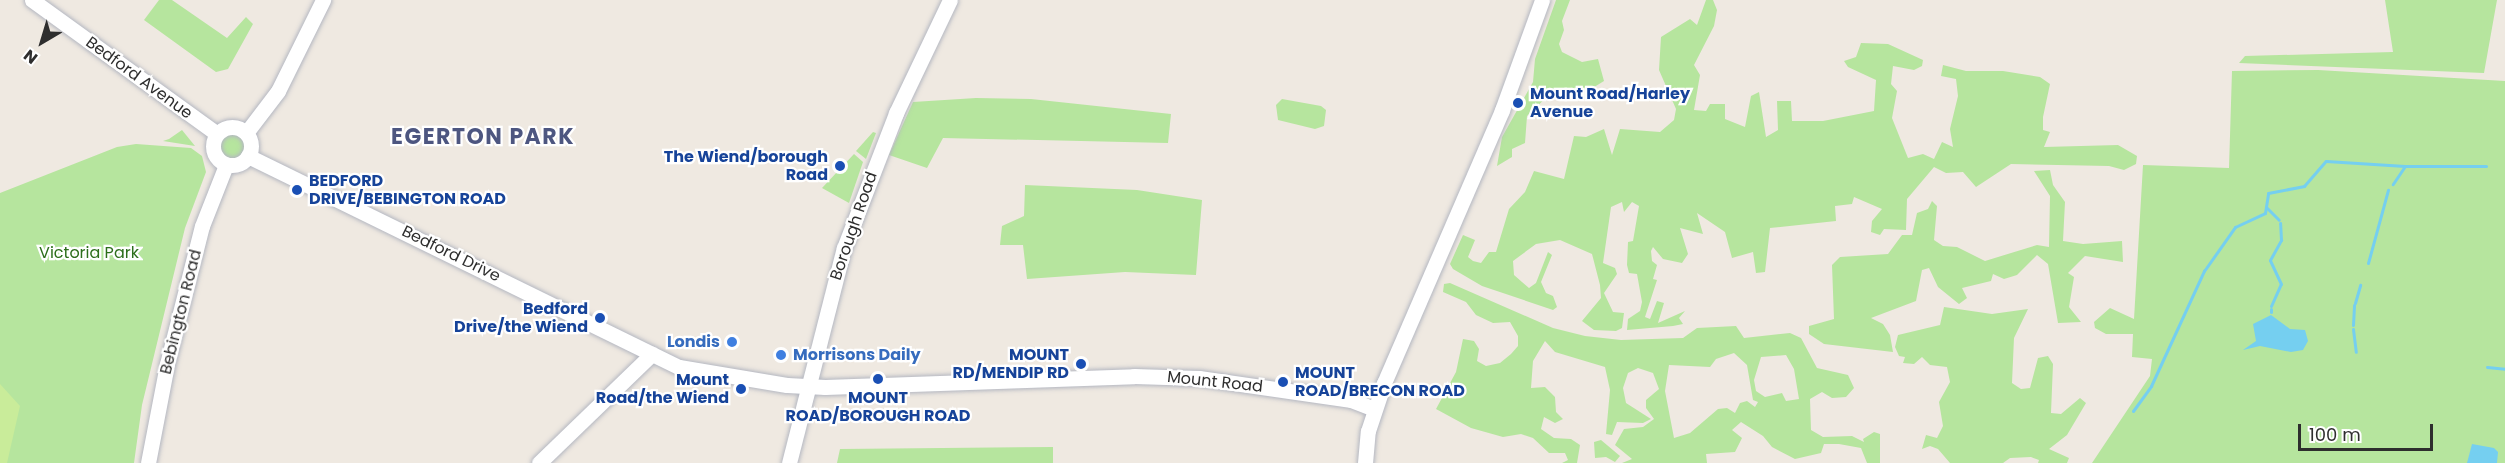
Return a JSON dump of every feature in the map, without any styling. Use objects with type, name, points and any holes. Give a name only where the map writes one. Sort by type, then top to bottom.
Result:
[{"type":"street","name":"Bedford Avenue","points":[[32,0],[217,134]]},
{"type":"street","points":[[246,133],[278,91],[323,0]]},
{"type":"street","name":"Borough Road","points":[[789,463],[827,306],[859,205],[917,66],[950,0]]},
{"type":"street","points":[[1365,463],[1374,409],[1502,110],[1542,0]]},
{"type":"street","points":[[232,127],[246,133],[251,146],[248,156],[238,165],[226,165],[213,153],[217,134],[232,127]]},
{"type":"street","name":"Bedford Drive","points":[[248,156],[652,354]]},
{"type":"street","name":"Bebington Road","points":[[148,463],[167,364],[202,226],[226,165]]},
{"type":"street","points":[[539,463],[652,354]]},
{"type":"street","name":"Mount Road","points":[[652,354],[679,367],[807,387],[1170,376],[1351,400],[1374,409]]},
{"type":"green space","points":[[159,0],[172,0],[227,38],[246,17],[253,24],[228,69],[216,72],[144,20]]},
{"type":"green space","points":[[1556,0],[1570,0],[1562,21],[1564,30],[1559,44],[1562,52],[1582,62],[1598,59],[1604,81],[1591,89],[1554,90],[1527,116],[1525,143],[1512,149],[1512,157],[1497,166],[1502,137],[1533,82],[1535,59]]},
{"type":"green space","points":[[1706,0],[1713,0],[1717,10],[1714,26],[1694,65],[1700,75],[1694,110],[1706,111],[1710,104],[1725,104],[1725,119],[1745,127],[1751,96],[1759,92],[1766,137],[1778,130],[1777,101],[1791,101],[1792,121],[1823,121],[1874,111],[1876,80],[1848,67],[1844,61],[1856,57],[1861,43],[1888,44],[1923,60],[1922,66],[1914,70],[1893,66],[1891,84],[1897,91],[1892,118],[1908,158],[1923,154],[1934,159],[1942,142],[1953,147],[1950,129],[1958,96],[1956,79],[1941,76],[1943,65],[1966,71],[2003,71],[2040,77],[2050,84],[2043,117],[2043,130],[2050,132],[2044,147],[2118,145],[2137,156],[2136,164],[2124,170],[2109,166],[2011,164],[1976,187],[1963,172],[1946,173],[1934,167],[1907,199],[1906,230],[1884,229],[1880,235],[1871,232],[1872,221],[1882,209],[1854,197],[1852,204],[1835,206],[1836,221],[1770,228],[1765,272],[1756,273],[1753,252],[1732,258],[1725,232],[1697,213],[1703,234],[1680,228],[1688,254],[1682,263],[1663,259],[1653,247],[1651,251],[1652,261],[1657,265],[1653,279],[1657,280],[1645,317],[1650,319],[1657,301],[1664,303],[1658,323],[1685,311],[1679,318],[1683,324],[1673,326],[1627,330],[1628,319],[1640,311],[1642,302],[1637,274],[1629,273],[1627,265],[1628,242],[1633,241],[1639,206],[1632,202],[1624,212],[1622,202],[1611,207],[1603,263],[1615,268],[1617,274],[1604,293],[1613,312],[1624,313],[1622,328],[1616,331],[1594,330],[1582,321],[1601,298],[1592,254],[1560,240],[1536,244],[1513,261],[1514,275],[1529,288],[1536,283],[1548,252],[1552,255],[1541,282],[1546,293],[1553,296],[1557,307],[1553,310],[1482,286],[1453,269],[1450,264],[1463,235],[1475,240],[1468,257],[1473,261],[1481,263],[1489,252],[1496,252],[1509,209],[1525,192],[1534,171],[1564,179],[1574,136],[1586,137],[1604,129],[1612,155],[1620,129],[1660,132],[1674,120],[1676,109],[1659,70],[1661,37],[1690,19],[1697,25]]},
{"type":"green space","points":[[2385,0],[2497,0],[2484,73],[2239,63],[2245,56],[2393,52]]},
{"type":"green space","points":[[2318,70],[2505,81],[2505,463],[2092,463],[2150,376],[2152,359],[2132,357],[2133,334],[2106,334],[2095,328],[2094,322],[2110,308],[2134,319],[2143,165],[2229,168],[2232,71]]},
{"type":"green space","points":[[976,98],[1031,99],[1171,114],[1168,143],[943,138],[927,168],[889,155],[913,102]]},
{"type":"green space","points":[[1282,99],[1321,106],[1326,110],[1324,126],[1315,129],[1278,120],[1276,105]]},
{"type":"green space","points":[[182,130],[195,146],[163,141],[169,139]]},
{"type":"green space","points":[[873,132],[876,133],[866,159],[856,151]]},
{"type":"green space","points":[[232,133],[242,137],[246,147],[242,157],[232,161],[222,157],[218,147],[222,137]]},
{"type":"green space","name":"Victoria Park","points":[[136,144],[191,148],[202,156],[206,172],[185,228],[142,405],[134,463],[0,463],[0,193],[117,147]]},
{"type":"green space","points":[[854,154],[863,162],[849,203],[822,188]]},
{"type":"green space","points":[[2050,170],[2053,185],[2065,202],[2063,241],[2083,244],[2122,241],[2123,262],[2085,256],[2068,273],[2074,277],[2069,307],[2081,322],[2058,323],[2048,264],[2037,255],[2017,275],[2004,279],[1993,274],[1991,281],[1962,288],[1967,298],[1959,304],[1938,287],[1929,268],[1922,270],[1916,301],[1871,318],[1883,324],[1890,335],[1893,352],[1824,344],[1809,334],[1809,326],[1834,319],[1832,265],[1840,257],[1888,254],[1902,235],[1912,235],[1917,213],[1928,209],[1932,201],[1937,206],[1934,240],[1943,246],[1957,247],[1985,261],[2037,245],[2049,247],[2050,196],[2034,171]]},
{"type":"green space","points":[[1025,185],[1137,190],[1202,200],[1196,275],[1125,272],[1027,279],[1023,245],[1000,245],[1002,226],[1024,216]]},
{"type":"green space","points":[[1450,283],[1553,328],[1585,336],[1621,340],[1683,338],[1697,328],[1736,326],[1744,338],[1790,333],[1801,338],[1817,368],[1848,375],[1854,388],[1846,397],[1832,398],[1822,392],[1810,399],[1811,430],[1823,437],[1852,436],[1864,442],[1863,439],[1874,432],[1880,434],[1880,463],[1867,463],[1861,448],[1839,444],[1824,444],[1821,453],[1795,459],[1772,447],[1763,436],[1741,422],[1732,430],[1742,438],[1735,452],[1706,454],[1707,463],[1622,463],[1632,459],[1615,445],[1624,429],[1643,427],[1654,419],[1646,408],[1646,400],[1659,389],[1653,373],[1638,368],[1628,373],[1623,388],[1626,403],[1651,419],[1643,423],[1617,422],[1612,435],[1606,434],[1610,390],[1605,367],[1555,352],[1545,341],[1533,361],[1531,388],[1545,387],[1555,397],[1556,412],[1563,419],[1555,423],[1544,417],[1541,429],[1554,438],[1571,439],[1580,445],[1577,463],[1562,463],[1568,460],[1565,453],[1549,453],[1533,438],[1521,434],[1503,437],[1471,428],[1436,409],[1456,372],[1463,339],[1474,341],[1479,349],[1477,361],[1486,366],[1500,363],[1511,354],[1518,346],[1518,336],[1510,322],[1493,323],[1476,315],[1466,302],[1443,292],[1444,284]],"holes":[[[1734,353],[1747,365],[1753,400],[1758,402],[1755,407],[1747,401],[1740,403],[1735,413],[1727,408],[1718,409],[1690,433],[1674,438],[1665,391],[1669,365],[1710,367],[1716,359]],[[1786,355],[1794,369],[1799,399],[1786,401],[1782,393],[1765,397],[1756,391],[1754,380],[1761,357]]]},
{"type":"green space","points":[[1944,307],[1992,314],[2028,309],[2014,338],[2012,383],[2021,389],[2030,388],[2038,358],[2048,356],[2053,364],[2051,413],[2061,414],[2080,398],[2086,403],[2067,435],[2049,449],[2069,458],[2067,463],[2038,463],[2039,460],[2031,457],[2010,458],[2003,463],[1950,463],[1938,449],[1930,446],[1922,449],[1926,435],[1937,438],[1943,426],[1939,402],[1950,382],[1947,367],[1930,365],[1922,357],[1914,364],[1903,363],[1905,357],[1899,356],[1895,347],[1898,335],[1940,325]]},
{"type":"green space","points":[[0,384],[20,406],[7,463],[0,463]]},
{"type":"green space","points":[[1601,440],[1620,456],[1615,462],[1606,457],[1595,458],[1594,442]]},
{"type":"green space","points":[[1053,447],[1053,463],[837,463],[840,449]]},
{"type":"water","points":[[2271,315],[2290,329],[2305,330],[2308,341],[2303,350],[2291,352],[2260,346],[2243,350],[2256,341],[2253,324]]},
{"type":"water","points":[[2472,444],[2494,448],[2498,452],[2497,463],[2467,463]]},
{"type":"waterway","points":[[2133,411],[2151,386],[2204,271],[2235,227],[2265,213],[2268,193],[2304,186],[2326,161],[2405,166],[2393,184]]},
{"type":"waterway","points":[[2405,166],[2486,166]]},
{"type":"waterway","points":[[2368,263],[2388,190]]},
{"type":"waterway","points":[[2266,207],[2279,220]]},
{"type":"waterway","points":[[2271,306],[2281,284],[2270,260],[2281,240],[2280,223]]},
{"type":"waterway","points":[[2355,303],[2360,285]]},
{"type":"waterway","points":[[2353,325],[2354,305]]},
{"type":"waterway","points":[[2353,329],[2356,352]]},
{"type":"waterway","points":[[2487,367],[2505,369]]},
{"type":"place","name":"Mount Road/Harley Avenue","points":[[1518,103]]},
{"type":"place","name":"The Wiend/borough Road","points":[[840,166]]},
{"type":"place","name":"BEDFORD DRIVE/BEBINGTON ROAD","points":[[297,190]]},
{"type":"place","name":"Bedford Drive/the Wiend","points":[[600,318]]},
{"type":"place","name":"Londis","points":[[732,342]]},
{"type":"place","name":"Morrisons Daily","points":[[781,355]]},
{"type":"place","name":"MOUNT RD/MENDIP RD","points":[[1081,364]]},
{"type":"place","name":"MOUNT ROAD/BOROUGH ROAD","points":[[878,379]]},
{"type":"place","name":"MOUNT ROAD/BRECON ROAD","points":[[1283,382]]},
{"type":"place","name":"Mount Road/the Wiend","points":[[741,389]]},
{"type":"district","name":"EGERTON PARK","points":[[483,137]]}]
